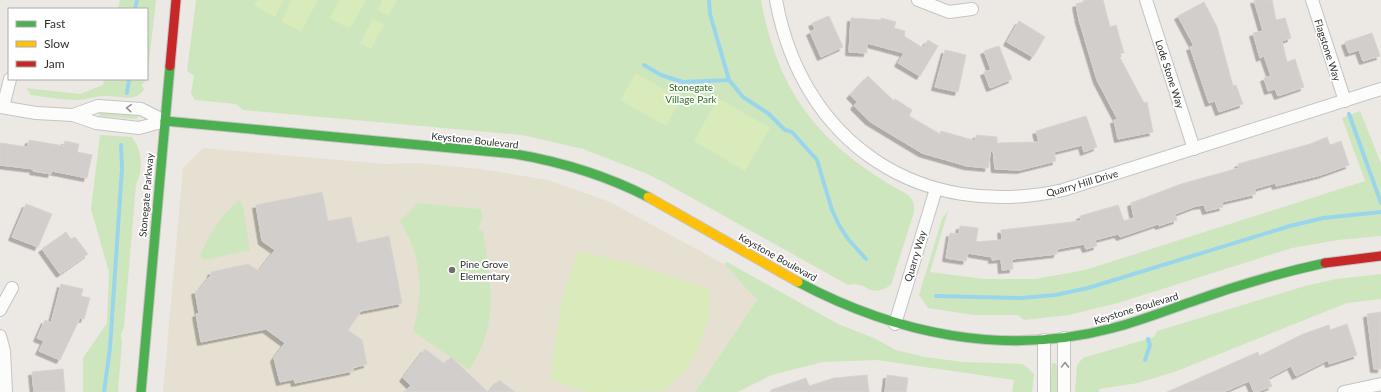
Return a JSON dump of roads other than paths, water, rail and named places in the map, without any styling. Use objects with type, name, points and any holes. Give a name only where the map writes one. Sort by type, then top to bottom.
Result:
[{"type":"street","name":"Stonegate Parkway","points":[[141,392],[176,0]]},
{"type":"street","name":"Quarry Hill Drive","points":[[776,0],[790,55],[805,86],[822,110],[850,140],[871,156],[900,174],[922,184],[936,189],[983,198],[1033,196],[1063,190],[1381,89]]},
{"type":"street","points":[[918,0],[949,12],[972,9]]},
{"type":"street","name":"Lode Stone Way","points":[[1146,0],[1194,149]]},
{"type":"street","name":"Flagstone Way","points":[[1312,0],[1345,100]]},
{"type":"street","points":[[10,80],[2,107],[36,113],[73,115],[96,123],[139,128],[165,121]]},
{"type":"street","points":[[73,115],[98,106],[141,109],[165,121]]},
{"type":"street","name":"Keystone Boulevard","points":[[165,121],[499,152],[532,157],[574,167],[624,185],[655,200],[828,297],[858,312],[916,330],[960,337],[1003,340],[1044,340],[1064,338],[1126,325],[1201,299],[1309,266],[1348,258],[1381,256]]},
{"type":"street","name":"Quarry Way","points":[[895,324],[936,189]]},
{"type":"street","points":[[0,310],[12,288]]},
{"type":"street","points":[[0,336],[4,351],[6,392]]},
{"type":"street","points":[[1064,338],[1064,392]]},
{"type":"street","points":[[1044,340],[1044,392]]},
{"type":"street","points":[[1344,392],[1381,384]]},
{"type":"waterway","points":[[135,8],[137,0]]},
{"type":"waterway","points":[[709,0],[710,14],[729,80],[743,97],[769,114],[785,130],[792,132],[817,160],[832,210],[839,225],[848,239],[866,259]]},
{"type":"waterway","points":[[644,65],[661,75],[683,82],[729,80]]},
{"type":"waterway","points":[[127,93],[129,80]]},
{"type":"waterway","points":[[1349,114],[1381,203]]},
{"type":"waterway","points":[[104,392],[110,348],[122,168],[121,145]]},
{"type":"waterway","points":[[936,296],[1021,298],[1055,295],[1088,288],[1290,226],[1323,218],[1381,212]]},
{"type":"waterway","points":[[1145,360],[1150,345],[1148,339]]},
{"type":"place","name":"Pine Grove Elementary","points":[[452,270]]},
{"type":"park label","name":"Stonegate Village Park","points":[[691,92]]}]
